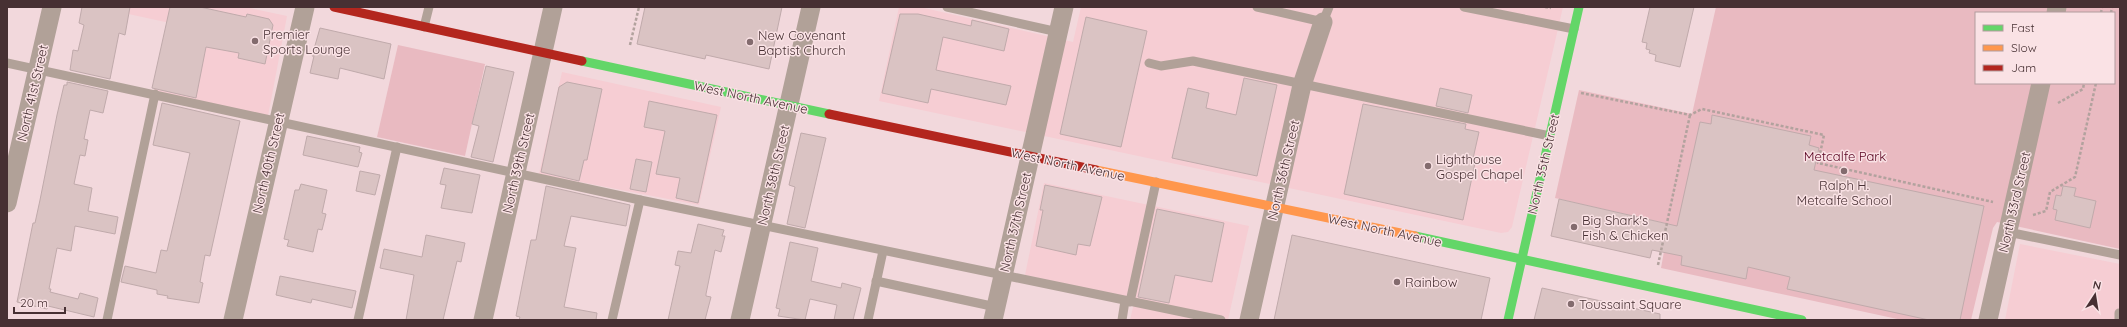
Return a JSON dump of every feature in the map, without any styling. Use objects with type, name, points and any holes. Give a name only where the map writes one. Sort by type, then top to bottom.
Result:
[{"type":"main road","name":"West North Avenue","points":[[334,7],[1030,157],[1274,206],[1522,260],[1766,316],[1802,320]]},
{"type":"main road","name":"North 35th Street","points":[[1508,320],[1579,7]]},
{"type":"street","name":"North 41st Street","points":[[7,203],[52,7]]},
{"type":"street","name":"North 40th Street","points":[[233,320],[305,7]]},
{"type":"street","name":"North 39th Street","points":[[483,320],[553,7]]},
{"type":"street","name":"North 38th Street","points":[[740,320],[810,7]]},
{"type":"street","name":"North 37th Street","points":[[995,314],[1064,7]]},
{"type":"street","name":"North 36th Street","points":[[1249,320],[1302,85],[1326,14]]},
{"type":"street","name":"North 33rd Street","points":[[1988,320],[2041,84]]},
{"type":"lane","points":[[424,27],[429,7]]},
{"type":"lane","points":[[947,7],[1058,32]]},
{"type":"lane","points":[[1257,7],[1326,14]]},
{"type":"lane","points":[[1464,7],[1574,29]]},
{"type":"lane","points":[[1511,16],[1513,7]]},
{"type":"lane","points":[[1149,64],[1161,66],[1193,61],[1550,136]]},
{"type":"lane","points":[[7,63],[762,226],[1127,302],[1221,320]]},
{"type":"lane","points":[[107,320],[155,94]]},
{"type":"lane","points":[[358,320],[397,147]]},
{"type":"lane","points":[[1122,320],[1156,182]]},
{"type":"lane","points":[[612,320],[640,200]]},
{"type":"lane","points":[[2008,232],[2120,255]]},
{"type":"lane","points":[[868,320],[883,251]]},
{"type":"lane","points":[[876,281],[995,314]]},
{"type":"path","points":[[630,45],[638,7]]},
{"type":"path","points":[[1545,7],[1551,8]]},
{"type":"path","points":[[2058,103],[2083,89],[2084,84]]},
{"type":"path","points":[[2033,215],[2046,210],[2050,192],[2076,177],[2096,84]]},
{"type":"path","points":[[1582,93],[1690,116],[1702,110],[1824,136],[1818,163],[1993,202]]},
{"type":"path","points":[[1658,264],[1690,116]]},
{"type":"shaded area","points":[[96,7],[245,7],[287,16],[268,116],[154,91],[170,23]]},
{"type":"shaded area","points":[[899,7],[920,7],[1073,42],[1081,7],[1563,7],[1512,227],[1508,232],[1501,233],[879,101]]},
{"type":"shaded area","points":[[562,72],[721,107],[699,205],[539,174]]},
{"type":"shaded area","points":[[1044,183],[1249,226],[1228,320],[1130,320],[1135,299],[1025,275]]},
{"type":"shaded area","points":[[2020,244],[2120,264],[2120,320],[2005,320]]},
{"type":"green space","name":"Metcalfe Park","points":[[1716,7],[2120,7],[2120,249],[1997,222],[1993,228],[1971,320],[1902,320],[1661,268],[1669,224],[1555,198],[1579,90],[1692,114]]},
{"type":"green space","points":[[398,45],[485,64],[465,156],[377,137]]},
{"type":"building","points":[[82,7],[130,7],[125,35],[119,33],[110,79],[70,70],[73,50],[78,51],[84,25],[79,23]]},
{"type":"building","points":[[170,7],[200,7],[246,17],[247,14],[269,19],[273,25],[265,64],[238,58],[239,53],[206,47],[196,98],[152,88]]},
{"type":"building","points":[[645,7],[782,7],[769,69],[706,55],[705,59],[637,44]]},
{"type":"building","points":[[1650,7],[1694,7],[1680,67],[1655,61],[1656,55],[1649,53],[1650,50],[1646,49],[1647,43],[1642,42]]},
{"type":"building","points":[[900,14],[918,14],[971,26],[972,20],[1009,29],[1004,51],[943,37],[936,70],[1011,86],[1006,105],[931,89],[928,103],[882,93]]},
{"type":"building","points":[[1086,17],[1147,31],[1121,147],[1060,134]]},
{"type":"building","points":[[320,28],[391,44],[384,79],[340,68],[338,79],[310,73],[314,56],[312,56]]},
{"type":"building","points":[[486,66],[514,72],[493,162],[471,157],[479,126],[472,124]]},
{"type":"building","points":[[1244,78],[1277,85],[1257,176],[1172,158],[1188,88],[1209,93],[1206,108],[1236,115]]},
{"type":"building","points":[[67,82],[108,91],[103,113],[90,110],[84,139],[88,140],[85,156],[80,155],[74,184],[92,188],[88,211],[118,217],[115,234],[75,226],[71,251],[57,248],[49,289],[51,289],[50,292],[78,299],[80,293],[98,298],[94,317],[48,306],[47,309],[17,302],[57,115],[64,85],[67,85]]},
{"type":"building","points":[[567,82],[602,89],[587,160],[584,160],[579,181],[541,172],[559,87]]},
{"type":"building","points":[[1440,88],[1472,95],[1468,113],[1436,106]]},
{"type":"building","points":[[649,101],[717,115],[698,203],[676,198],[680,178],[656,174],[665,131],[644,127]]},
{"type":"building","points":[[162,103],[240,121],[210,256],[205,255],[200,282],[203,283],[199,303],[167,298],[168,296],[157,294],[157,290],[121,282],[125,266],[156,273],[161,250],[167,251],[190,153],[153,145]]},
{"type":"building","points":[[1363,104],[1466,124],[1465,129],[1479,132],[1472,163],[1475,163],[1463,220],[1344,194]]},
{"type":"building","points":[[1712,115],[1811,136],[1809,145],[1819,148],[1814,170],[1984,206],[1960,320],[1929,320],[1787,289],[1790,277],[1748,267],[1746,279],[1681,265],[1682,256],[1652,250],[1650,258],[1551,236],[1559,199],[1677,226],[1700,122],[1711,124]]},
{"type":"building","points":[[801,133],[826,138],[805,228],[787,224],[795,187],[789,185]]},
{"type":"building","points":[[307,136],[360,147],[359,152],[362,153],[358,167],[303,155]]},
{"type":"building","points":[[636,159],[652,162],[646,192],[630,189]]},
{"type":"building","points":[[444,168],[480,175],[472,213],[441,208],[446,185],[440,184]]},
{"type":"building","points":[[360,171],[380,175],[375,195],[356,191]]},
{"type":"building","points":[[301,184],[327,190],[322,213],[326,214],[322,230],[318,229],[313,252],[287,246],[289,240],[284,239],[295,190],[299,190]]},
{"type":"building","points":[[1045,185],[1102,197],[1090,246],[1078,244],[1076,255],[1036,246],[1043,210],[1040,210]]},
{"type":"building","points":[[546,186],[630,205],[626,226],[571,216],[564,246],[576,248],[564,307],[597,313],[596,320],[519,320],[520,317],[516,316],[531,240],[536,240]]},
{"type":"building","points":[[2063,186],[2076,188],[2074,196],[2096,201],[2090,228],[2055,220],[2057,210],[2053,209],[2056,195],[2061,196]]},
{"type":"building","points":[[1157,209],[1224,223],[1212,282],[1175,275],[1169,303],[1138,297]]},
{"type":"building","points":[[698,224],[724,230],[722,236],[725,236],[721,252],[715,250],[706,294],[706,296],[711,297],[705,320],[668,320],[680,266],[675,265],[678,251],[691,253]]},
{"type":"building","points":[[426,235],[465,243],[461,262],[457,261],[443,320],[406,320],[414,275],[380,268],[384,249],[422,257]]},
{"type":"building","points":[[1292,235],[1490,278],[1481,320],[1274,320]]},
{"type":"building","points":[[790,242],[818,248],[811,281],[841,288],[842,283],[861,288],[853,320],[834,320],[837,305],[810,299],[805,320],[778,316],[780,309],[776,308]]},
{"type":"building","points":[[280,276],[356,291],[352,308],[312,299],[311,303],[276,295]]},
{"type":"building","name":"Toussaint Square","points":[[1542,288],[1660,314],[1660,320],[1534,320]]},
{"type":"traffic: fast","points":[[1508,320],[1579,7]]},
{"type":"traffic: fast","points":[[582,61],[829,114]]},
{"type":"traffic: fast","points":[[1415,236],[1802,320]]},
{"type":"traffic: slow","points":[[1096,170],[1415,236]]},
{"type":"traffic: jam","points":[[334,7],[582,61]]},
{"type":"traffic: jam","points":[[829,114],[1096,170]]},
{"type":"place","name":"Premier Sports Lounge","points":[[255,41]]},
{"type":"place","name":"New Covenant Baptist Church","points":[[750,42]]},
{"type":"place","name":"Lighthouse Gospel Chapel","points":[[1428,166]]},
{"type":"place","name":"Ralph H. Metcalfe School","points":[[1844,171]]},
{"type":"place","name":"Big Shark's Fish & Chicken","points":[[1574,227]]},
{"type":"place","name":"Rainbow","points":[[1397,282]]},
{"type":"place","name":"Toussaint Square","points":[[1571,304]]}]
